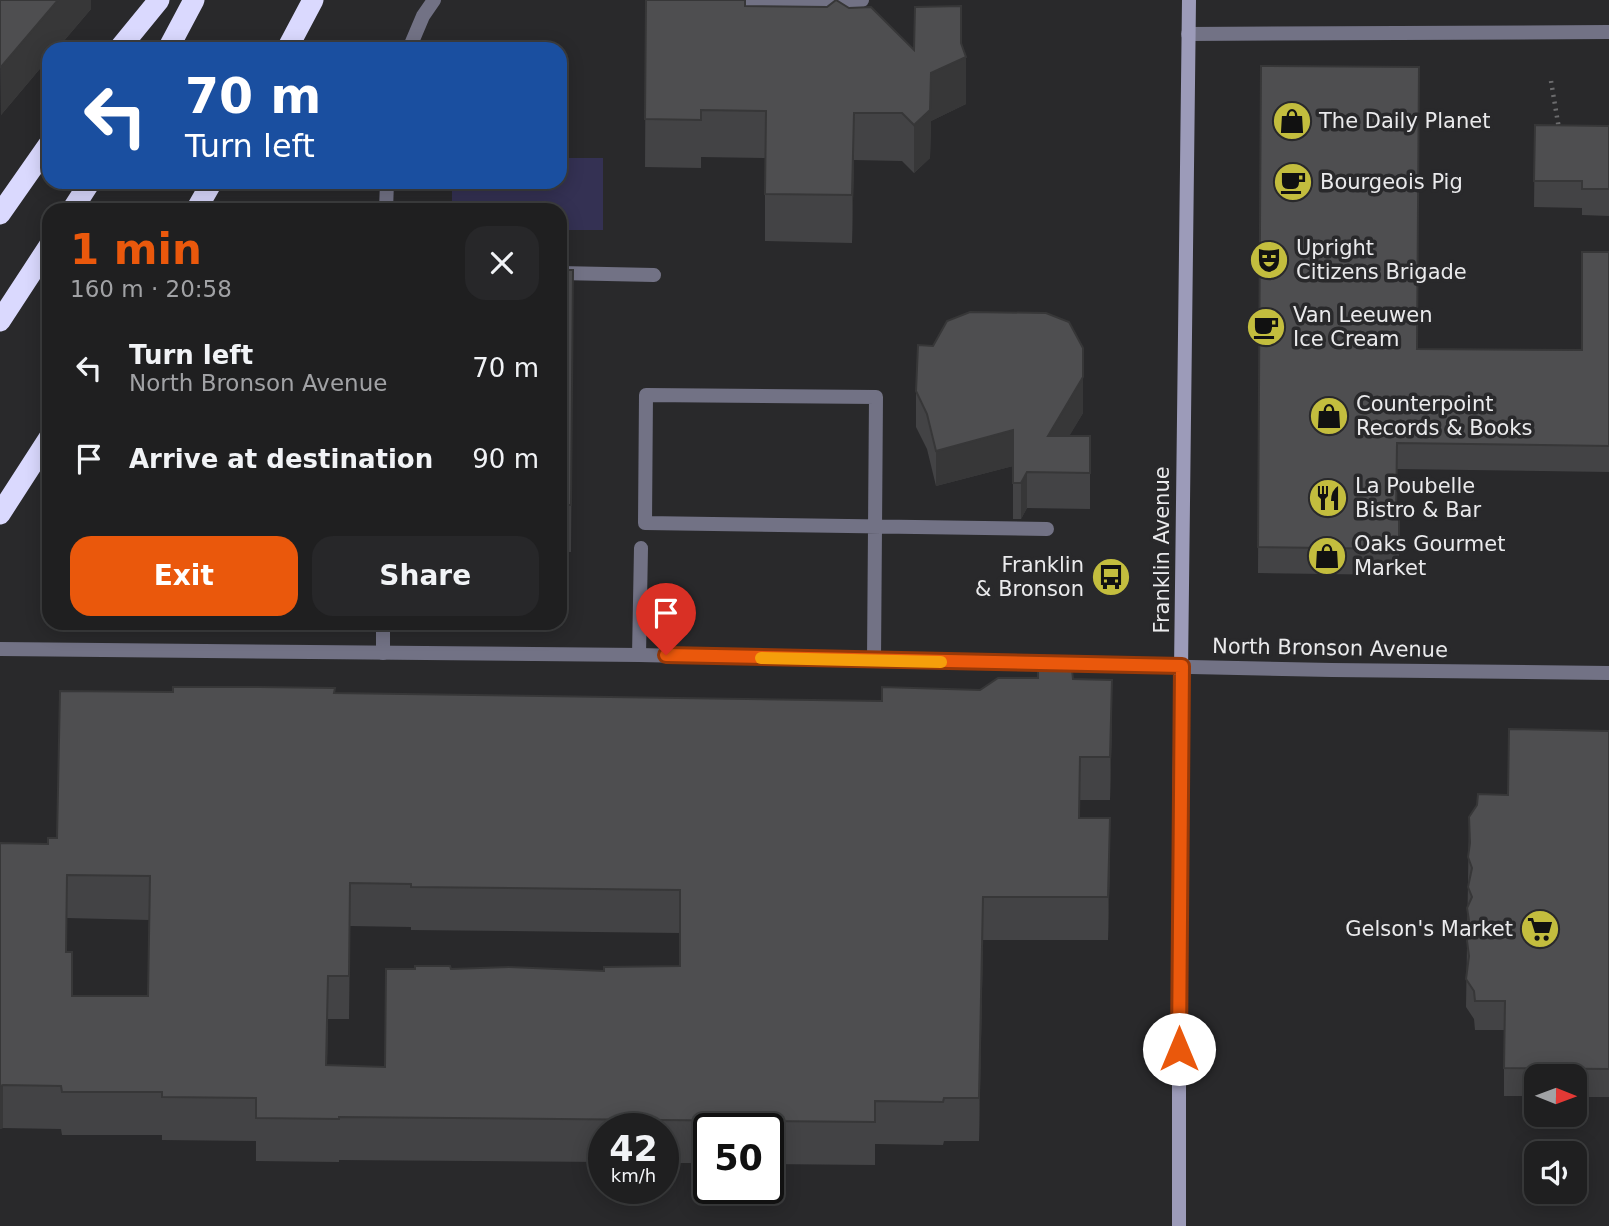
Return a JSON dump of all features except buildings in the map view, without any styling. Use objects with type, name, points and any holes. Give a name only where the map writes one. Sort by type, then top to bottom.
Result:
[{"type":"highway","points":[[125,42],[159,0]]},
{"type":"highway","points":[[172,42],[194,0]]},
{"type":"highway","points":[[291,42],[313,0]]},
{"type":"highway","points":[[0,214],[42,154]]},
{"type":"highway","points":[[0,321],[42,257]]},
{"type":"highway","points":[[0,500],[42,443]]},
{"type":"highway","points":[[0,514],[42,449]]},
{"type":"main road","name":"Franklin Avenue","points":[[1179,1226],[1179,851],[1189,0]]},
{"type":"street","points":[[412,42],[423,16],[434,0]]},
{"type":"street","points":[[729,0],[737,3],[854,4],[862,0]]},
{"type":"street","points":[[1188,34],[1609,32]]},
{"type":"street","points":[[567,273],[654,275]]},
{"type":"street","points":[[874,660],[874,525],[876,397],[646,395],[645,523],[874,525],[1047,529]]},
{"type":"street","points":[[639,655],[641,548]]},
{"type":"street","points":[[383,630],[383,653]]},
{"type":"street","name":"North Bronson Avenue","points":[[0,649],[639,655],[1609,673]]},
{"type":"path","points":[[1551,81],[1559,133]]},
{"type":"shaded area","points":[[567,158],[603,158],[603,230],[567,230],[567,203],[452,203],[452,189],[567,189]]},
{"type":"slow traffic","points":[[761,658],[941,662]]},
{"type":"place","name":"The Daily Planet","points":[[1292,121]]},
{"type":"place","name":"Bourgeois Pig","points":[[1293,182]]},
{"type":"place","name":"Upright Citizens Brigade","points":[[1269,260]]},
{"type":"place","name":"Van Leeuwen Ice Cream","points":[[1266,327]]},
{"type":"place","name":"Counterpoint Records & Books","points":[[1329,416]]},
{"type":"place","name":"La Poubelle Bistro & Bar","points":[[1328,498]]},
{"type":"place","name":"Oaks Gourmet Market","points":[[1327,556]]},
{"type":"place","name":"Franklin & Bronson","points":[[1111,577]]},
{"type":"place","name":"Gelson's Market","points":[[1540,929]]},
{"type":"route","points":[[666,655],[1182,666],[1179,1049]]}]
